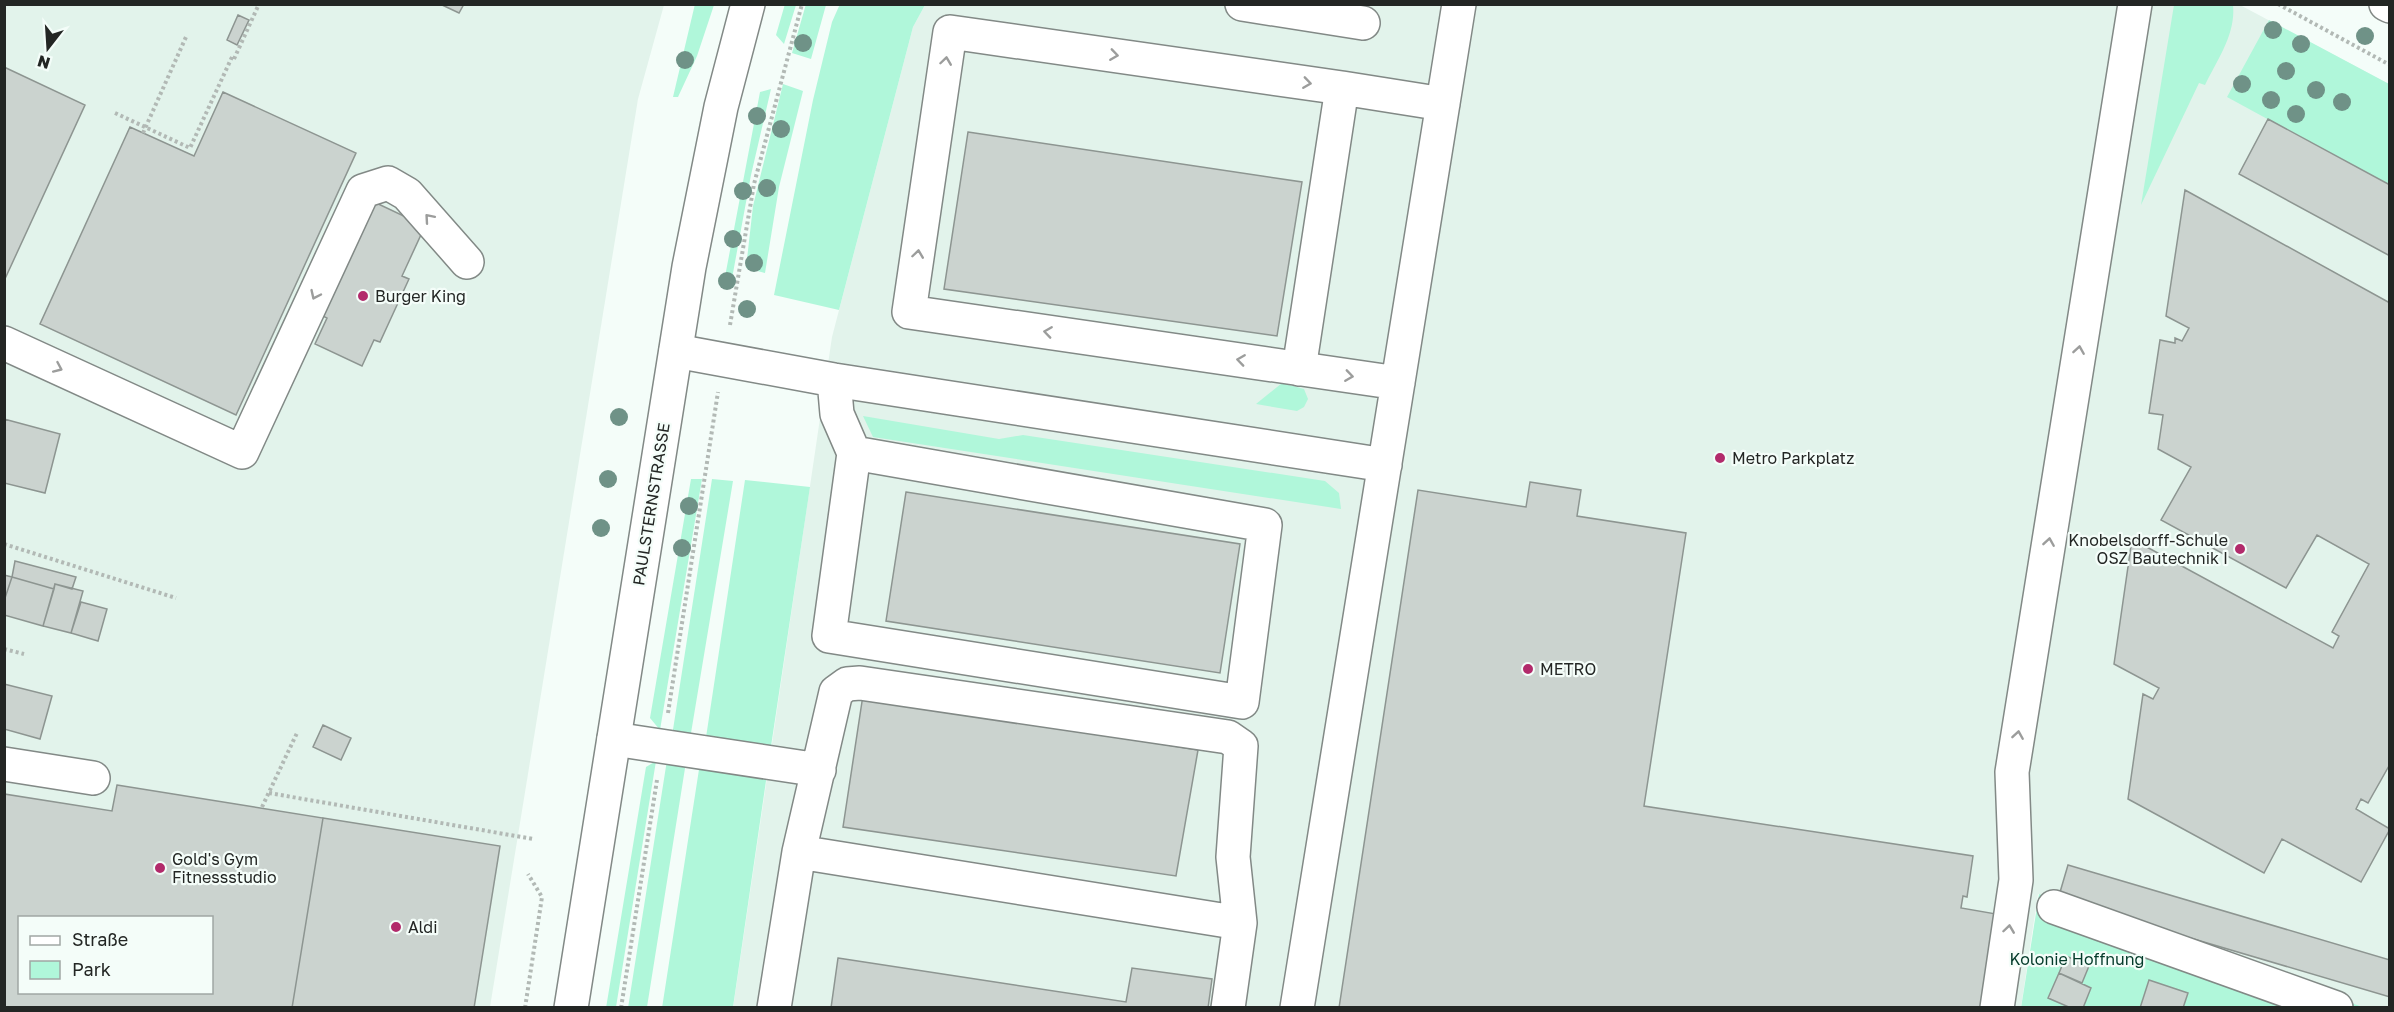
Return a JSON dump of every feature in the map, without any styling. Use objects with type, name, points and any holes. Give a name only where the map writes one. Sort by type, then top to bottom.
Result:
[{"type":"main road","name":"PAULSTERNSTRASSE","points":[[571,1008],[689,267],[719,118],[748,4]]},
{"type":"main road","points":[[1242,4],[1364,23]]},
{"type":"main road","points":[[1297,1008],[1459,4]]},
{"type":"main road","points":[[1997,1008],[2016,880],[2012,772],[2132,6]]},
{"type":"main road","points":[[1398,383],[909,312],[950,32],[1443,104]]},
{"type":"main road","points":[[1299,369],[1342,88]]},
{"type":"main road","points":[[4,343],[242,452],[363,191],[388,183],[408,194],[467,262]]},
{"type":"main road","points":[[676,351],[834,380],[1385,465]]},
{"type":"main road","points":[[834,380],[837,414],[854,453],[829,636],[1242,702],[1265,525],[854,453]]},
{"type":"main road","points":[[774,1008],[799,852],[836,692],[847,684],[860,682],[1228,737],[1241,746],[1233,857],[1240,923],[1228,1008]]},
{"type":"main road","points":[[614,739],[819,770]]},
{"type":"main road","points":[[4,764],[93,778]]},
{"type":"main road","points":[[799,852],[1240,923]]},
{"type":"main road","points":[[2054,907],[2336,1008]]},
{"type":"path","points":[[115,113],[190,148],[260,4]]},
{"type":"path","points":[[621,1008],[663,747],[702,479],[754,184],[802,4]]},
{"type":"path","points":[[2278,4],[2390,65]]},
{"type":"path","points":[[143,132],[186,37]]},
{"type":"path","points":[[4,544],[176,598]]},
{"type":"path","points":[[4,649],[24,654]]},
{"type":"path","points":[[262,807],[297,733]]},
{"type":"path","points":[[269,793],[533,840]]},
{"type":"path","points":[[525,1008],[542,897],[528,874]]},
{"type":"shaded area","points":[[5,5],[664,5],[638,99],[490,1007],[5,1008]]},
{"type":"shaded area","points":[[925,5],[2240,5],[2389,84],[2389,1007],[2363,1007],[2038,894],[2021,1007],[733,1008],[832,337],[913,27]]},
{"type":"green space","points":[[695,4],[714,5],[697,56],[678,97],[673,97]]},
{"type":"green space","points":[[785,4],[796,5],[784,44],[776,35]]},
{"type":"green space","points":[[806,4],[826,5],[811,59],[792,53]]},
{"type":"green space","points":[[840,4],[925,5],[913,27],[839,310],[774,295],[813,100],[832,22]]},
{"type":"green space","points":[[2174,5],[2233,5],[2232,26],[2225,46],[2205,85],[2199,83],[2141,205]]},
{"type":"green space","points":[[2269,20],[2389,84],[2389,185],[2227,97]]},
{"type":"green space","points":[[783,84],[803,91],[779,187],[765,273],[746,268],[753,206]]},
{"type":"green space","points":[[771,89],[751,175],[731,284],[724,282],[760,92]]},
{"type":"green space","points":[[1282,383],[1304,389],[1308,399],[1304,407],[1297,411],[1256,404]]},
{"type":"green space","points":[[863,416],[999,439],[1023,435],[1325,481],[1339,493],[1341,509],[873,437]]},
{"type":"green space","points":[[691,479],[702,479],[660,730],[650,718]]},
{"type":"green space","points":[[712,479],[733,481],[690,739],[672,736]]},
{"type":"green space","points":[[745,480],[810,487],[770,753],[705,744]]},
{"type":"green space","points":[[667,760],[686,762],[647,1007],[628,1008]]},
{"type":"green space","points":[[656,761],[616,1007],[606,1008],[646,767]]},
{"type":"green space","points":[[700,763],[767,774],[733,1007],[662,1008]]},
{"type":"green space","name":"Kolonie Hoffnung","points":[[2039,894],[2363,1007],[2021,1008]]},
{"type":"building","points":[[440,4],[464,4],[459,13]]},
{"type":"building","points":[[238,15],[249,20],[237,45],[227,40]]},
{"type":"building","points":[[4,67],[85,105],[4,281]]},
{"type":"building","points":[[223,92],[356,153],[236,415],[40,324],[130,127],[194,156]]},
{"type":"building","points":[[2268,119],[2390,185],[2390,256],[2239,174]]},
{"type":"building","points":[[968,132],[1302,182],[1277,336],[944,289]]},
{"type":"building","points":[[2185,190],[2390,303],[2390,764],[2368,803],[2361,799],[2356,809],[2390,829],[2361,882],[2282,839],[2264,873],[2128,799],[2143,694],[2153,699],[2159,688],[2114,664],[2132,539],[2333,648],[2339,636],[2332,632],[2369,564],[2317,535],[2286,588],[2161,520],[2191,467],[2158,449],[2163,415],[2149,413],[2160,340],[2175,343],[2175,338],[2182,341],[2189,328],[2166,316]]},
{"type":"building","name":"Burger King","points":[[372,201],[425,226],[402,276],[409,279],[380,342],[374,340],[362,366],[315,344],[327,318],[317,313]]},
{"type":"building","points":[[4,419],[60,434],[45,493],[4,483]]},
{"type":"building","name":"METRO","points":[[1530,482],[1581,490],[1577,516],[1686,533],[1644,806],[1973,856],[1967,897],[1963,896],[1961,908],[2002,915],[1988,1008],[1339,1008],[1418,490],[1526,507]]},
{"type":"building","points":[[906,492],[1240,544],[1220,673],[886,621]]},
{"type":"building","points":[[15,561],[76,577],[72,589],[55,584],[54,589],[12,577]]},
{"type":"building","points":[[4,575],[12,577],[4,601]]},
{"type":"building","points":[[12,577],[54,589],[43,626],[4,615],[4,601]]},
{"type":"building","points":[[55,584],[83,591],[71,633],[43,626]]},
{"type":"building","points":[[81,602],[107,609],[98,641],[71,633]]},
{"type":"building","points":[[4,684],[52,696],[40,739],[4,729]]},
{"type":"building","points":[[863,695],[1198,750],[1176,876],[843,827]]},
{"type":"building","points":[[323,725],[351,738],[341,760],[313,747]]},
{"type":"building","name":"Gold's Gym Fitnessstudio","points":[[117,785],[323,818],[292,1008],[4,1008],[4,794],[112,811]]},
{"type":"building","name":"Aldi","points":[[323,818],[500,846],[474,1008],[292,1008]]},
{"type":"building","points":[[2068,865],[2390,960],[2390,997],[2058,899]]},
{"type":"building","points":[[2066,956],[2089,966],[2082,983],[2059,973]]},
{"type":"building","points":[[838,958],[1126,1002],[1132,968],[1212,979],[1208,1008],[831,1008]]},
{"type":"building","points":[[2059,973],[2091,988],[2083,1008],[2071,1008],[2048,998]]},
{"type":"building","points":[[2149,980],[2188,993],[2183,1008],[2140,1008]]},
{"type":"place","name":"Burger King","points":[[363,296]]},
{"type":"place","name":"Metro Parkplatz","points":[[1720,458]]},
{"type":"place","name":"Knobelsdorff-Schule OSZ Bautechnik I","points":[[2240,549]]},
{"type":"place","name":"METRO","points":[[1528,669]]},
{"type":"place","name":"Gold's Gym Fitnessstudio","points":[[160,868]]},
{"type":"place","name":"Aldi","points":[[396,927]]}]
